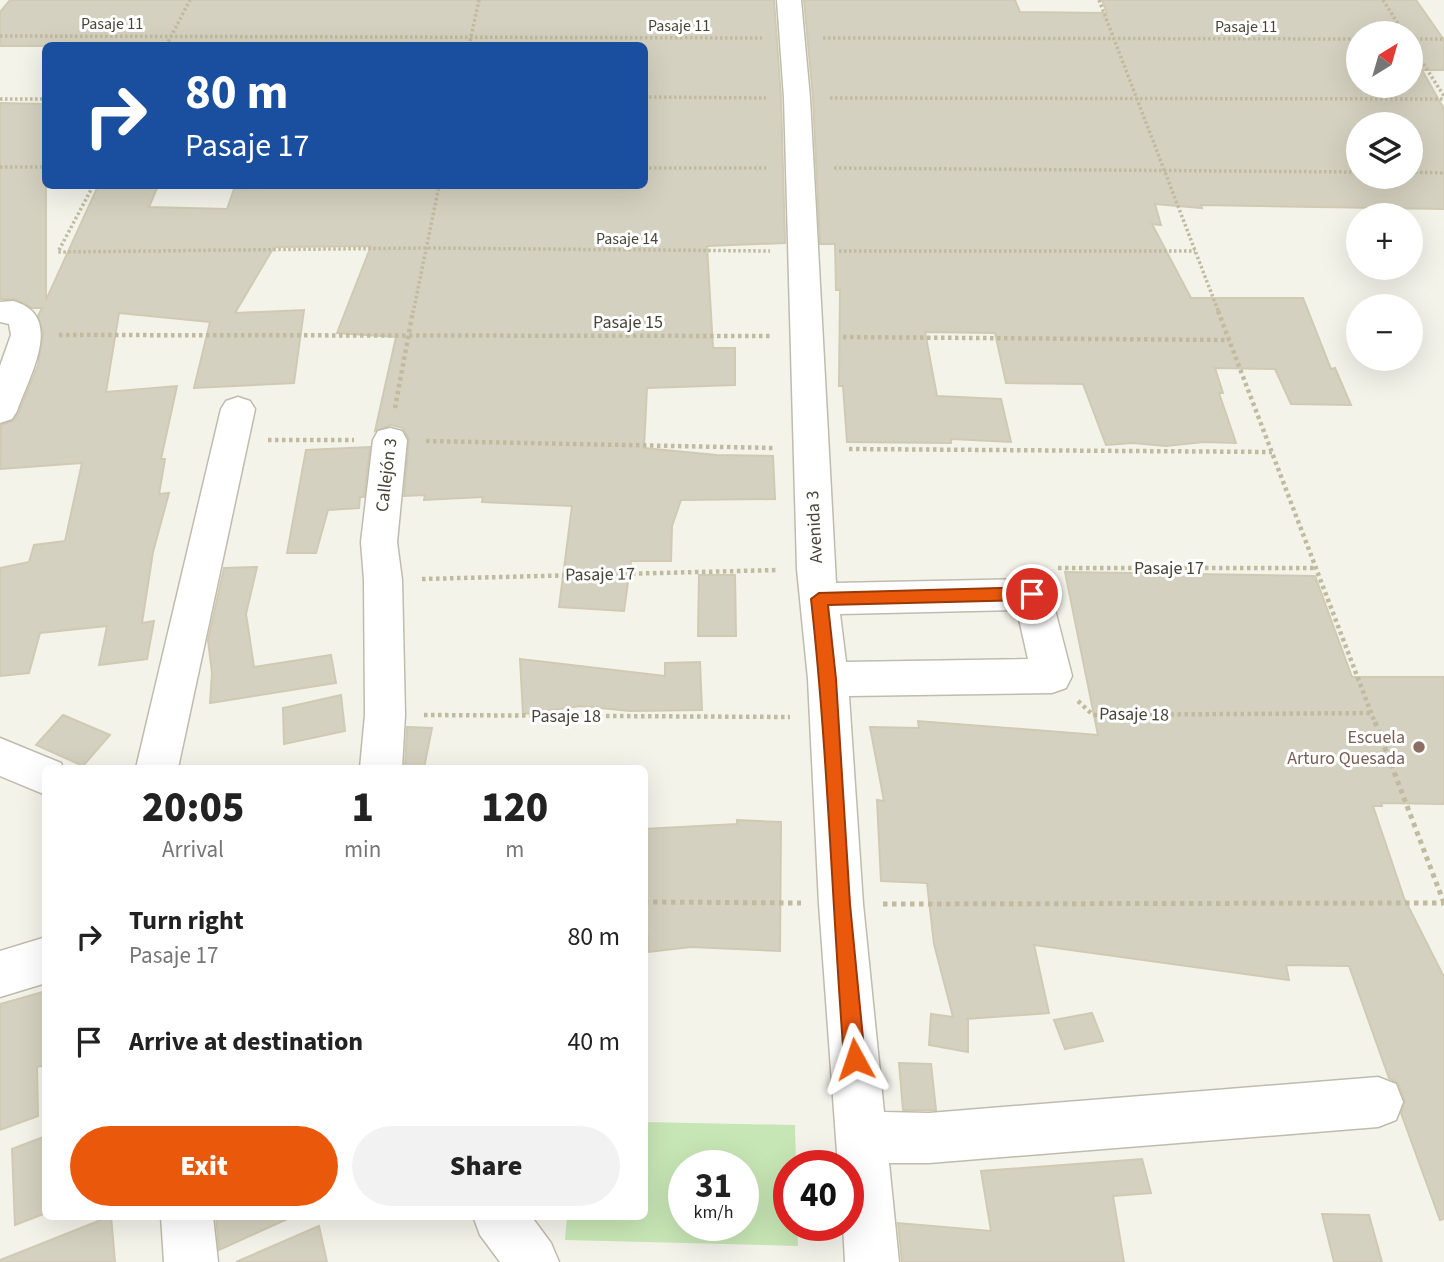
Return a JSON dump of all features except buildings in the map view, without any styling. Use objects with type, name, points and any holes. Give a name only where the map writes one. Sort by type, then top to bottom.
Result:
[{"type":"street","name":"Avenida 3","points":[[789,0],[797,98],[818,584],[829,698],[841,904],[872,1262]]},
{"type":"street","points":[[0,312],[13,311],[24,319],[27,335],[0,411]]},
{"type":"street","points":[[158,765],[234,424]]},
{"type":"street","name":"Callejón 3","points":[[380,765],[385,715],[383,580],[379,542],[390,440]]},
{"type":"street","points":[[818,584],[1032,594],[1052,676],[829,698]]},
{"type":"street","points":[[0,757],[42,774]]},
{"type":"street","points":[[0,974],[42,961]]},
{"type":"street","points":[[861,1137],[929,1138],[1378,1102]]},
{"type":"street","points":[[187,1220],[191,1262]]},
{"type":"street","points":[[502,1220],[532,1262]]},
{"type":"path","points":[[168,42],[190,0]]},
{"type":"path","points":[[470,42],[478,0]]},
{"type":"path","points":[[648,902],[1444,903],[1099,0]]},
{"type":"path","points":[[1382,0],[1396,21]]},
{"type":"path","name":"Pasaje 11","points":[[0,36],[1346,39]]},
{"type":"path","points":[[1423,40],[1444,39]]},
{"type":"path","points":[[1423,63],[1444,98]]},
{"type":"path","points":[[648,97],[1444,98]]},
{"type":"path","points":[[0,99],[42,99]]},
{"type":"path","points":[[0,167],[42,167]]},
{"type":"path","points":[[648,168],[1346,172]]},
{"type":"path","points":[[1423,172],[1444,173]]},
{"type":"path","name":"Pasaje 14","points":[[91,189],[58,252],[425,248],[1195,251]]},
{"type":"path","name":"Callejón 3","points":[[390,440],[408,335],[438,189]]},
{"type":"path","name":"Pasaje 15","points":[[27,335],[808,336],[1229,340]]},
{"type":"path","points":[[234,424],[390,440],[811,449],[1272,452]]},
{"type":"path","name":"Pasaje 17","points":[[1032,594],[1057,568],[1316,568]]},
{"type":"path","name":"Pasaje 17","points":[[383,580],[818,584]]},
{"type":"path","name":"Pasaje 18","points":[[1052,676],[1093,715],[1372,713]]},
{"type":"path","name":"Pasaje 18","points":[[385,715],[829,698]]},
{"type":"green space","points":[[648,1122],[795,1125],[796,1150],[773,1150],[773,1241],[798,1241],[798,1246],[565,1240],[567,1220],[648,1220]]},
{"type":"place","name":"Escuela Arturo Quesada","points":[[1419,747]]},
{"type":"route","points":[[855,1059],[841,904],[828,679],[819,599],[1032,594]]}]
